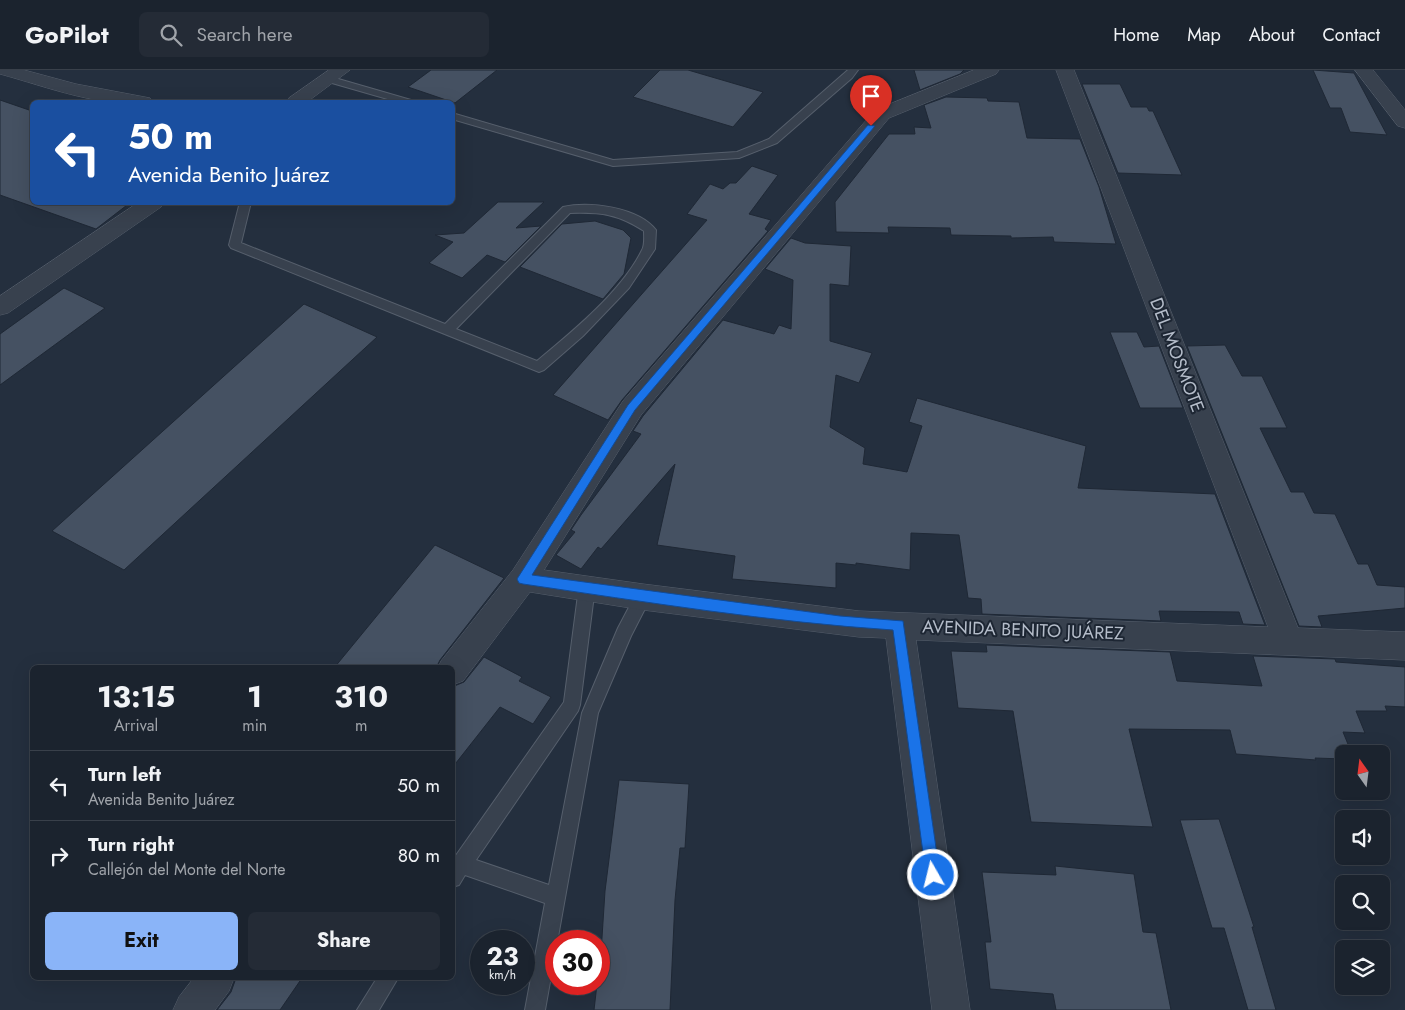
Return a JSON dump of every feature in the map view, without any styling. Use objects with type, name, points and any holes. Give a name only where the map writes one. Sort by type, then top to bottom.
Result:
[{"type":"street","points":[[4,70],[74,89],[132,100]]},
{"type":"street","points":[[455,667],[523,579],[632,408],[882,114],[990,70]]},
{"type":"street","name":"DEL MOSMOTE","points":[[1066,70],[1288,640]]},
{"type":"street","points":[[1364,70],[1405,122]]},
{"type":"street","points":[[301,100],[334,75]]},
{"type":"street","points":[[0,307],[150,205]]},
{"type":"street","name":"AVENIDA BENITO JUÁREZ","points":[[523,579],[643,597],[859,624],[1405,646]]},
{"type":"street","points":[[899,625],[951,1010]]},
{"type":"street","points":[[192,1010],[214,980]]},
{"type":"lane","points":[[455,117],[613,163],[738,155],[773,141],[849,76],[853,70]]},
{"type":"lane","points":[[334,75],[402,100]]},
{"type":"lane","points":[[245,205],[236,245],[447,330],[539,367],[579,333],[625,285],[649,249],[650,230],[632,216],[606,208],[567,210],[447,330]]},
{"type":"lane","points":[[556,897],[457,871],[572,705],[587,588]]},
{"type":"lane","points":[[535,1010],[540,974],[590,713],[624,633],[643,597]]},
{"type":"lane","points":[[572,705],[590,713]]},
{"type":"lane","points":[[367,1010],[387,980]]},
{"type":"building","points":[[431,70],[497,70],[455,103],[455,100],[446,100],[408,87]]},
{"type":"building","points":[[660,70],[688,70],[763,92],[733,127],[633,97]]},
{"type":"building","points":[[914,70],[964,70],[960,74],[920,90]]},
{"type":"building","points":[[1313,70],[1354,73],[1387,135],[1350,132],[1341,108],[1330,108]]},
{"type":"building","points":[[1082,84],[1120,84],[1131,107],[1147,107],[1149,111],[1153,111],[1182,175],[1118,173]]},
{"type":"building","points":[[946,97],[987,98],[988,101],[1019,102],[1027,138],[1080,139],[1099,187],[1116,244],[1054,242],[1053,237],[1011,238],[1011,236],[951,235],[950,228],[888,227],[889,233],[836,232],[835,202],[889,134],[915,134],[914,127],[931,128],[924,105]]},
{"type":"building","points":[[0,100],[30,110],[30,205],[127,205],[96,229],[0,195]]},
{"type":"building","points":[[752,166],[778,175],[749,214],[771,220],[765,229],[768,231],[622,400],[608,420],[553,395],[707,220],[687,214],[710,184],[723,189],[730,183],[736,183]]},
{"type":"building","points":[[498,202],[544,202],[516,228],[541,226],[505,262],[487,255],[462,278],[429,263],[453,242],[435,235],[464,233]]},
{"type":"building","points":[[595,221],[623,230],[631,238],[624,274],[603,299],[520,267],[562,224]]},
{"type":"building","points":[[791,238],[805,243],[851,246],[849,286],[830,284],[830,341],[872,353],[859,383],[836,375],[830,427],[865,448],[863,464],[907,472],[922,426],[909,422],[917,398],[1086,446],[1078,488],[1215,494],[1265,625],[1243,624],[1239,612],[1159,611],[1161,621],[982,614],[981,599],[968,598],[959,535],[911,533],[910,570],[856,563],[856,565],[836,563],[836,588],[732,579],[735,556],[657,545],[675,464],[601,549],[598,547],[581,569],[556,555],[575,532],[571,530],[581,515],[641,434],[633,431],[643,416],[723,320],[774,334],[779,325],[791,329],[793,280],[765,269]]},
{"type":"building","points":[[64,288],[105,308],[0,385],[0,334]]},
{"type":"building","points":[[304,304],[377,337],[124,570],[52,531]]},
{"type":"building","points":[[1110,332],[1137,332],[1144,347],[1159,346],[1183,408],[1140,408]]},
{"type":"building","points":[[1225,345],[1242,376],[1262,376],[1287,428],[1260,428],[1291,492],[1304,492],[1314,513],[1335,514],[1358,564],[1368,564],[1377,585],[1405,587],[1405,608],[1318,616],[1322,627],[1299,626],[1187,346]]},
{"type":"building","points":[[435,545],[504,578],[438,665],[336,665]]},
{"type":"building","points":[[986,645],[1170,652],[1177,681],[1262,686],[1253,656],[1335,659],[1336,662],[1405,667],[1405,707],[1385,706],[1387,711],[1356,711],[1365,733],[1343,732],[1348,745],[1335,745],[1335,759],[1315,758],[1316,760],[1236,754],[1230,730],[1129,729],[1153,827],[1031,822],[1013,711],[958,708],[951,651],[987,652]]},
{"type":"building","points":[[484,657],[522,677],[519,681],[551,697],[533,724],[500,707],[455,764],[455,686],[464,682]]},
{"type":"building","points":[[619,780],[689,784],[685,848],[680,848],[675,900],[670,1010],[594,1010],[596,995],[610,995],[610,930],[602,930],[605,891]]},
{"type":"building","points":[[1219,819],[1254,927],[1252,927],[1276,1010],[1248,1010],[1224,928],[1212,928],[1180,820]]},
{"type":"building","points":[[1055,866],[1134,874],[1143,932],[1156,933],[1171,1010],[1056,1010],[1053,994],[990,989],[985,942],[991,942],[982,872],[1056,875]]},
{"type":"building","points":[[235,980],[301,980],[280,1010],[217,1010],[231,992]]},
{"type":"route","points":[[871,126],[632,408],[523,579],[643,597],[859,624],[899,625],[933,875]]}]
